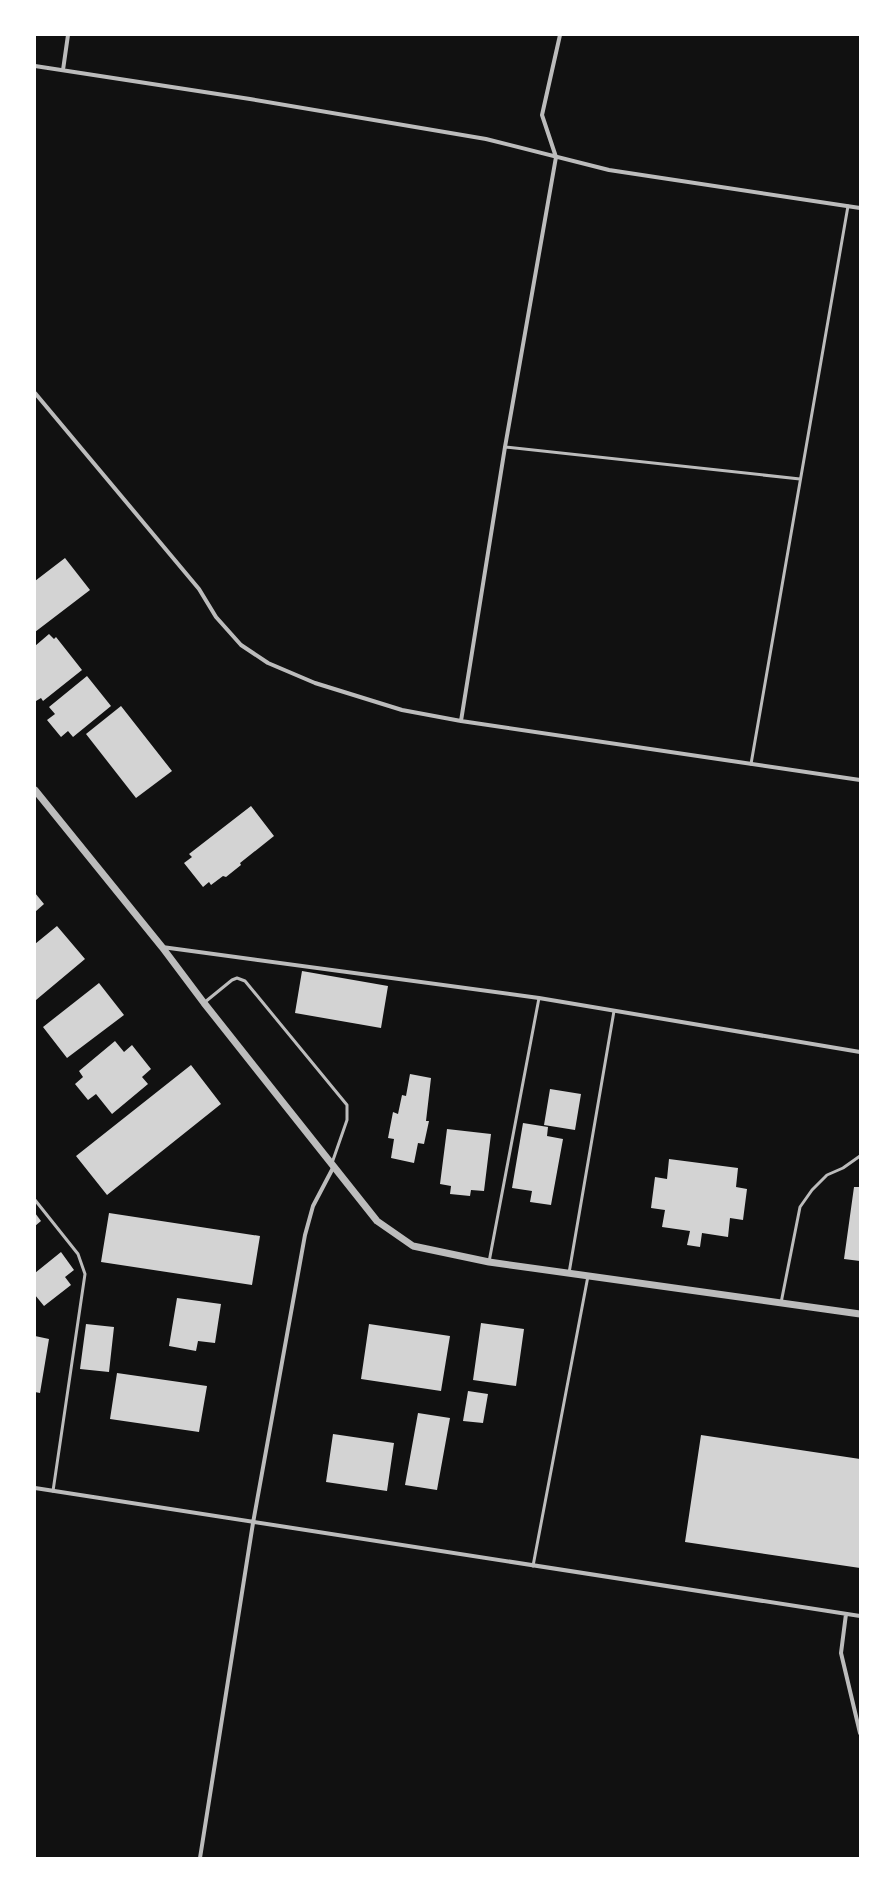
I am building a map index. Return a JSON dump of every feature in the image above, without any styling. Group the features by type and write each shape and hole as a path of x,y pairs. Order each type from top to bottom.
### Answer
{"street":[{"path":"63,70 68,35"},
{"path":"461,721 506,446 556,157 542,115 560,35"},
{"path":"35,66 250,99 478,138 609,170 860,208"},
{"path":"35,393 200,588 216,617 241,645 268,663 315,683 402,710 461,721 860,780"},
{"path":"35,790 162,947 204,1003 377,1221 413,1246 489,1262 860,1314"},
{"path":"162,947 539,998 860,1052"},
{"path":"200,1858 253,1523 305,1235 313,1206 333,1164"},
{"path":"35,1488 860,1616"},
{"path":"846,1614 841,1653 860,1733"}],"lane":[{"path":"750,764 848,206"},
{"path":"506,446 800,479"},
{"path":"204,1003 232,980 236,978 245,981 347,1105 347,1120 333,1164"},
{"path":"489,1262 539,998"},
{"path":"569,1273 614,1011"},
{"path":"781,1303 800,1207 812,1190 827,1175 843,1168 860,1156"},
{"path":"35,1200 78,1254 86,1274 53,1491"},
{"path":"533,1566 588,1276"}],"building":[{"path":"65,558 90,590 35,632 35,581"},
{"path":"49,634 54,639 56,637 82,670 43,701 41,698 36,701 35,646"},
{"path":"87,676 111,706 73,737 68,731 61,737 47,720 55,714 49,707"},
{"path":"121,706 172,771 136,798 86,734"},
{"path":"251,806 274,836 240,863 241,865 226,877 223,876 211,885 209,882 203,887 184,863 192,857 189,854"},
{"path":"35,893 44,904 35,912"},
{"path":"57,926 85,959 36,1000 35,944"},
{"path":"302,971 388,986 381,1028 295,1013"},
{"path":"99,983 124,1015 67,1058 43,1027"},
{"path":"115,1041 124,1052 132,1045 151,1069 142,1077 148,1084 112,1114 96,1094 88,1100 75,1084 83,1077 79,1071"},
{"path":"191,1065 221,1104 107,1195 76,1156"},
{"path":"410,1074 431,1078 426,1121 429,1121 424,1144 418,1143 414,1163 391,1158 394,1139 388,1138 393,1112 398,1114 402,1095 406,1096"},
{"path":"550,1089 581,1094 575,1130 544,1125"},
{"path":"523,1123 548,1127 547,1136 563,1139 551,1205 530,1202 532,1191 512,1188"},
{"path":"447,1129 491,1134 484,1191 471,1190 470,1196 450,1194 451,1186 440,1184"},
{"path":"669,1159 738,1168 736,1187 747,1189 743,1220 730,1218 728,1237 702,1233 700,1247 687,1245 690,1231 662,1227 665,1210 651,1208 655,1177 667,1179"},
{"path":"854,1187 860,1187 860,1261 844,1259"},
{"path":"35,1213 41,1221 35,1226"},
{"path":"109,1213 260,1236 252,1285 101,1262"},
{"path":"61,1252 74,1270 65,1277 71,1285 44,1306 35,1295 35,1273"},
{"path":"177,1298 221,1304 215,1343 198,1341 196,1351 169,1346"},
{"path":"481,1323 524,1329 516,1386 473,1380"},
{"path":"86,1324 114,1327 109,1372 80,1369"},
{"path":"369,1324 450,1336 441,1391 361,1379"},
{"path":"35,1336 49,1339 40,1393 35,1392"},
{"path":"117,1373 207,1386 199,1432 110,1419"},
{"path":"468,1391 488,1394 483,1423 463,1421"},
{"path":"418,1413 450,1418 437,1490 405,1485"},
{"path":"333,1434 394,1443 387,1491 326,1482"},
{"path":"701,1435 860,1459 860,1568 685,1542"}]}
